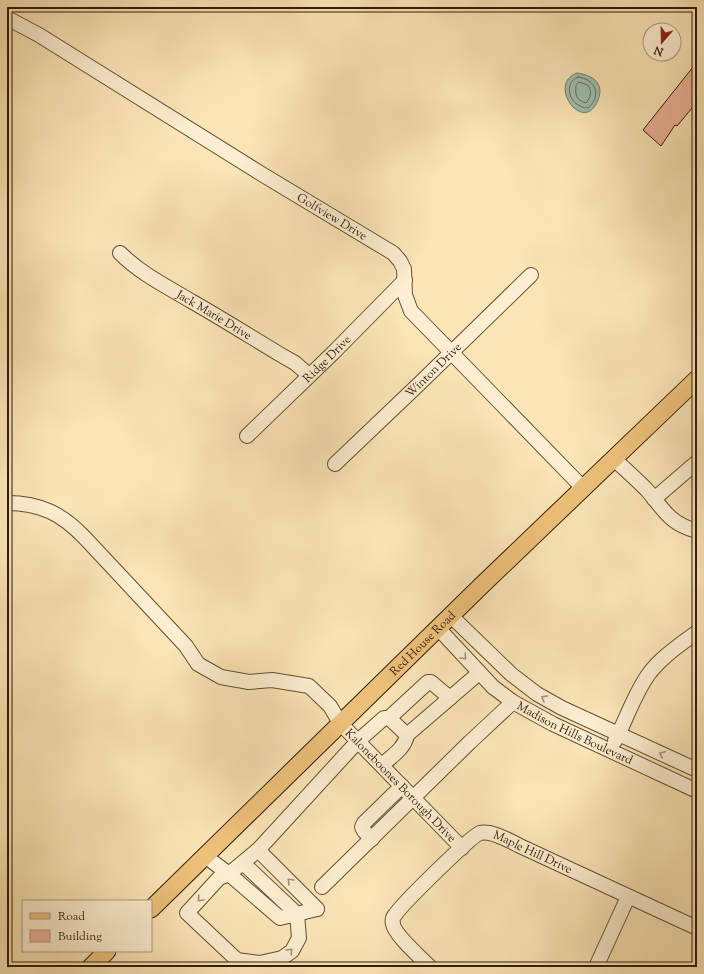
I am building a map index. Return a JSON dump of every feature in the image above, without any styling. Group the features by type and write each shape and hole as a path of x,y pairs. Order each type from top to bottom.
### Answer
{"main road":[{"name":"Red House Road","path":"152,908 450,615 584,489 697,379"},
{"path":"91,967 106,952"}],"street":[{"name":"Golfview Drive","path":"7,18 39,35 260,173 384,247 393,254 400,261 404,269 405,295 411,311 584,489"},
{"name":"Jack Marie Drive","path":"120,253 149,277 191,300 289,359 309,375"},
{"name":"Winton Drive","path":"335,464 530,275"},
{"name":"Ridge Drive","path":"247,436 405,280"},
{"path":"614,459 678,524 697,531"},
{"path":"654,499 697,462"},
{"name":"Kaloneboones Borough Drive","path":"7,503 23,503 41,508 55,513 71,524 186,646 198,664 221,677 249,682 272,680 309,686 330,706 340,724 462,848"},
{"name":"Madison Hills Boulevard","path":"450,615 510,674 528,688 562,708 615,743 697,791"},
{"path":"438,628 479,673 503,696 513,702"},
{"path":"615,743 634,700 647,676 667,655 697,632"},
{"path":"382,765 400,750 406,742 407,735 479,673"},
{"path":"243,863 297,914 299,938 292,951 282,958 260,962 237,960 187,913 219,878 229,874 258,850 358,741 384,718 389,718 428,682 431,682 450,698"},
{"name":"Madison Hills Boulevard","path":"322,887 513,702 553,724 697,770"},
{"path":"389,718 407,735"},
{"path":"372,839 362,827 402,786"},
{"name":"Maple Hill Drive","path":"430,967 395,930 393,920 394,915 462,848 475,836 481,833 488,833 520,846 697,928"},
{"path":"205,856 229,874 280,918 317,909 258,850"},
{"path":"596,967 628,897"}],"water":[{"path":"577,73 592,78 596,81 600,89 598,100 592,110 584,113 577,110 566,96 565,87 568,79"}],"building":[{"path":"697,62 697,102 677,126 675,125 661,146 643,130"}]}
